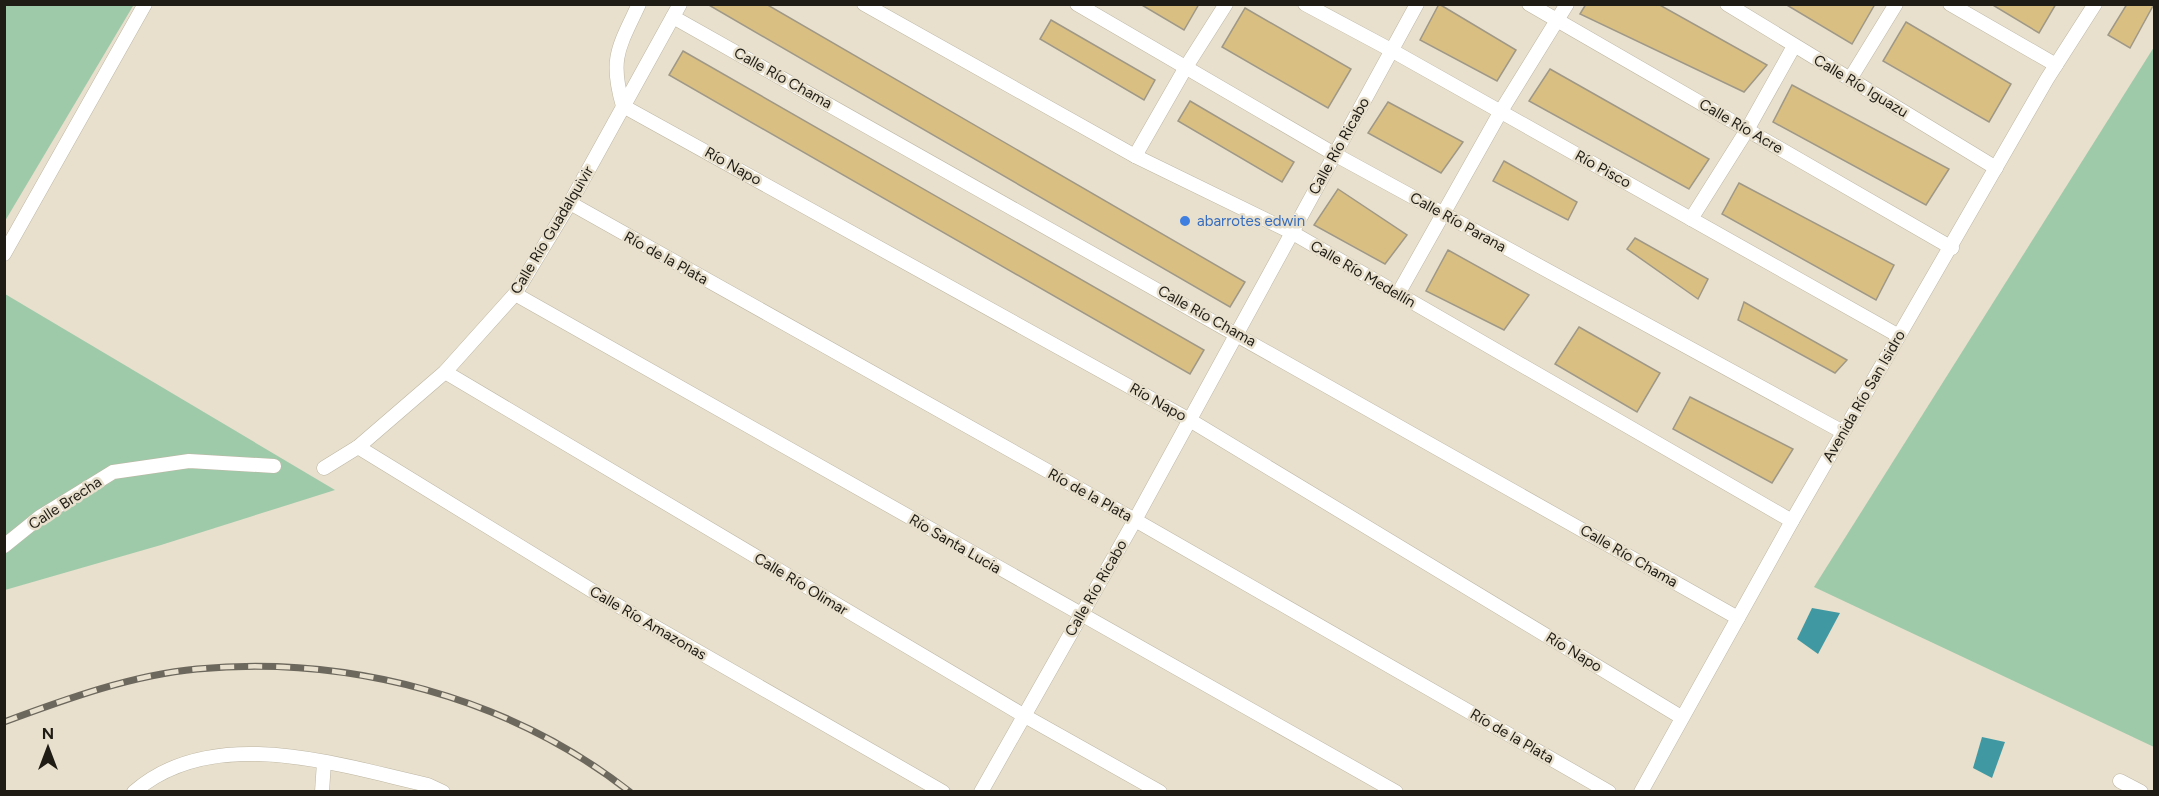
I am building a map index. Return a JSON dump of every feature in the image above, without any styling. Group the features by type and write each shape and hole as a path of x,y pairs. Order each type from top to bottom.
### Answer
{"street":[{"path":"4,254 145,4"},
{"path":"623,106 615,78 617,55 639,4"},
{"name":"Calle Río Medellín","path":"864,4 1135,156 1291,232 1792,521"},
{"name":"Calle Río Parana","path":"1077,4 1336,155 1844,432"},
{"path":"1135,156 1186,67 1226,4"},
{"name":"Río Pisco","path":"1305,4 1501,111 1899,336"},
{"name":"Calle Río Ricabo","path":"981,792 1135,520 1188,419 1336,155 1417,4"},
{"name":"Calle Río Acre","path":"1529,4 1952,248"},
{"path":"1398,294 1501,111 1567,4"},
{"name":"Calle Río Iguazu","path":"1727,4 1996,168"},
{"path":"1850,79 1896,4"},
{"path":"1950,4 2056,65"},
{"name":"Avenida Río San Isidro","path":"1641,792 1792,521 2056,65 2095,4"},
{"name":"Calle Río Guadalquivir","path":"324,468 358,447 445,372 515,294 570,203 677,11"},
{"name":"Calle Río Chama","path":"677,11 1738,618"},
{"path":"1691,219 1747,130 1794,45"},
{"name":"Río Napo","path":"623,106 1188,419 1681,717"},
{"name":"Río de la Plata","path":"570,203 1135,520 1609,792"},
{"name":"Río Santa Lucia","path":"515,294 1396,792"},
{"name":"Calle Río Olimar","path":"445,372 1023,716 1160,792"},
{"name":"Calle Río Amazonas","path":"358,447 596,593 942,792"},
{"name":"Calle Brecha","path":"4,546 40,517 112,472 189,461 273,466"},
{"path":"134,792 149,779 178,764 208,756 239,753 324,762 443,792"},
{"path":"322,792 324,762"},
{"path":"2121,782 2141,792"}],"green space":[{"path":"4,5 133,6 5,221"},
{"path":"2154,47 2154,747 1814,587"},
{"path":"5,294 335,490 161,545 5,590"}],"water":[{"path":"1812,608 1840,613 1818,654 1797,639"},
{"path":"1982,737 2005,742 1992,778 1973,768"}],"building":[{"path":"707,4 766,4 1245,282 1230,307"},
{"path":"1140,4 1199,4 1184,30"},
{"path":"1439,4 1516,50 1497,81 1420,40"},
{"path":"1586,4 1658,4 1767,65 1744,92 1580,14"},
{"path":"1785,4 1875,4 1852,44"},
{"path":"1991,4 2056,4 2039,33"},
{"path":"2127,4 2154,4 2130,48 2108,35"},
{"path":"1245,8 1351,69 1328,108 1222,47"},
{"path":"1051,20 1155,80 1144,100 1040,39"},
{"path":"1906,22 2011,84 1989,122 1883,61"},
{"path":"683,51 1204,350 1190,374 669,75"},
{"path":"1550,69 1709,159 1689,189 1529,101"},
{"path":"1792,85 1949,169 1926,205 1773,122"},
{"path":"1190,101 1294,162 1282,182 1178,121"},
{"path":"1388,102 1463,142 1441,173 1368,133"},
{"path":"1504,161 1577,202 1568,220 1493,181"},
{"path":"1739,183 1894,265 1876,300 1722,214"},
{"path":"1338,189 1407,235 1385,264 1314,225"},
{"path":"1635,238 1708,279 1698,299 1627,249"},
{"path":"1448,250 1529,295 1504,330 1426,291"},
{"path":"1744,302 1847,360 1835,373 1738,320"},
{"path":"1579,327 1660,373 1637,412 1555,364"},
{"path":"1690,397 1793,449 1772,483 1673,429"}],"railway":[{"path":"4,722 99,689 173,672 254,666 312,669 369,677 425,690 480,708 533,731 583,759 630,792"}],"place":[{"name":"abarrotes edwin","path":"1185,221"}]}
